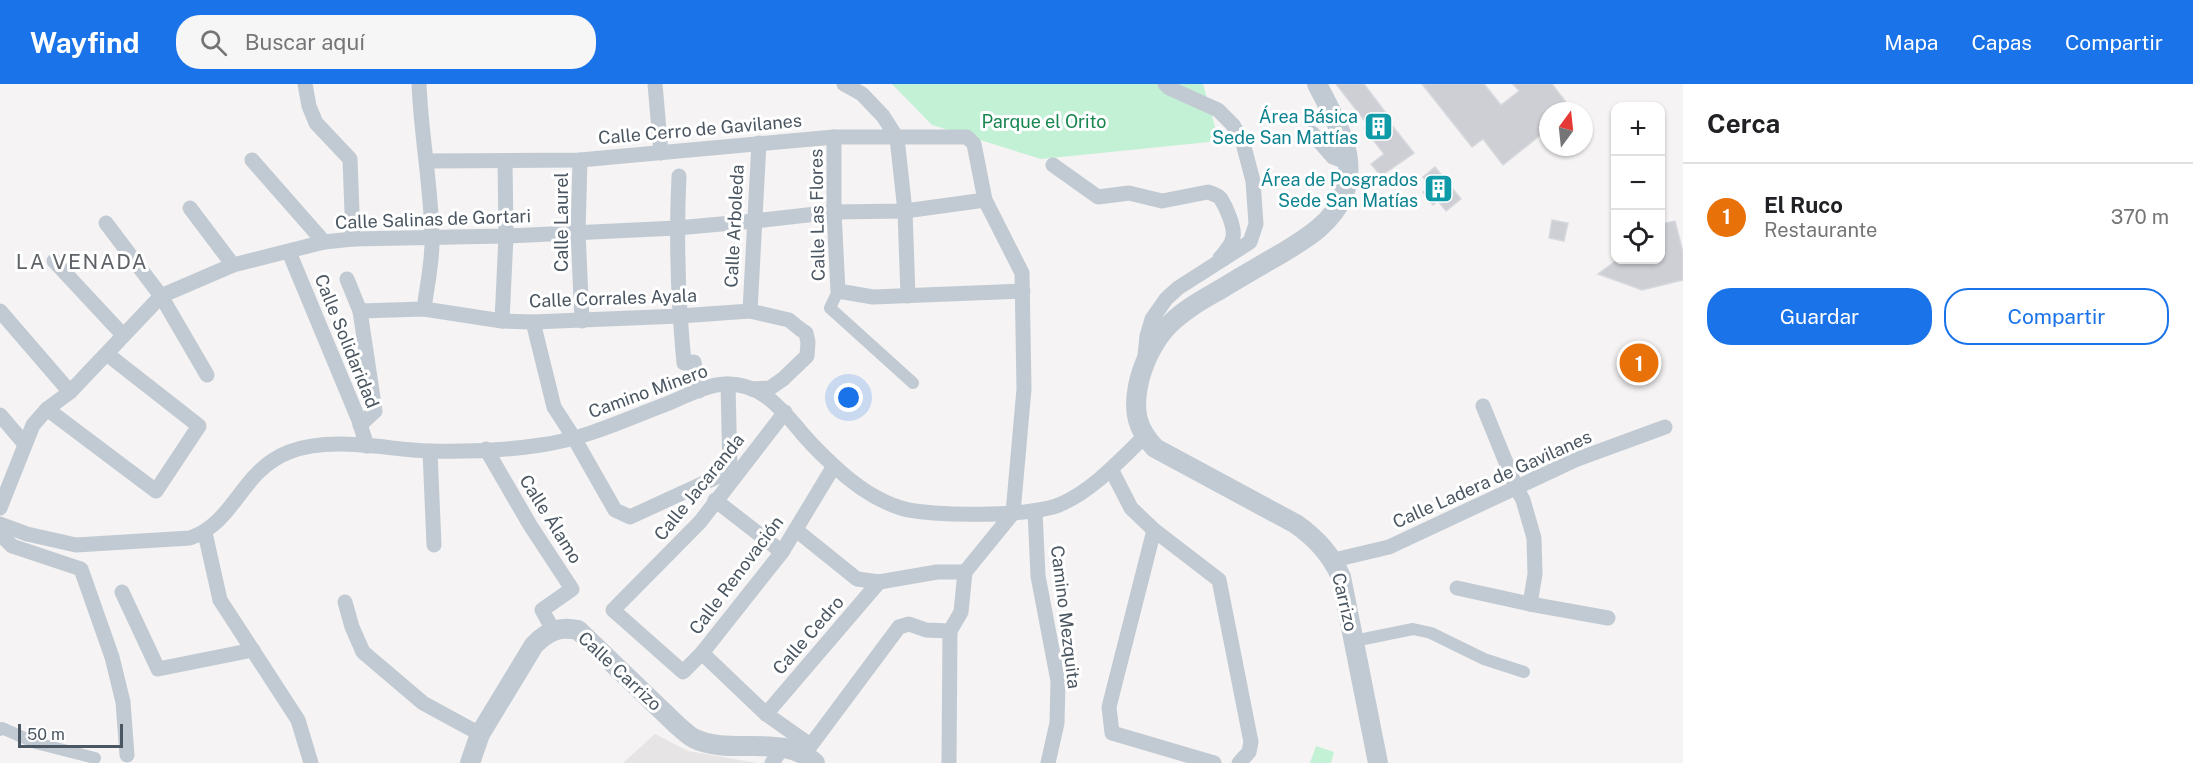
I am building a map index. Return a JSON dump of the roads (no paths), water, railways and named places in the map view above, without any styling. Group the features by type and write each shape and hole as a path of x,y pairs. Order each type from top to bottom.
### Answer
{"street":[{"path":"305,84 309,106 316,123 350,159 353,239"},
{"path":"419,84 432,238 424,309"},
{"path":"655,84 661,153"},
{"path":"844,84 862,94 883,116 897,138 905,211 908,296"},
{"path":"1144,437 1136,421 1135,402 1145,364 1147,336 1152,319 1172,294 1250,242 1256,224 1251,171 1243,143 1233,125 1218,110 1169,88 1165,84"},
{"path":"1145,364 1165,329 1178,316 1311,236 1336,209 1344,195 1349,163 1338,126 1317,84"},
{"path":"1312,133 1333,157 1349,163"},
{"name":"Calle Cerro de Gavilanes","path":"427,161 580,160 834,137 967,137 974,144 985,200"},
{"name":"Calle Las Flores","path":"834,137 834,212 838,291"},
{"name":"Calle Arboleda","path":"750,311 759,143"},
{"path":"252,160 324,242"},
{"name":"Calle Laurel","path":"580,160 578,232 582,321"},
{"path":"502,321 506,236 505,161"},
{"path":"1053,165 1098,196 1129,193 1162,201 1208,192 1215,194 1221,199 1233,230 1233,238 1215,265"},
{"path":"679,176 677,228 684,363 694,362 699,391"},
{"path":"949,763 950,631 961,612 965,572 1012,513 1024,389 1022,273 985,200"},
{"name":"Calle Salinas de Gortari","path":"0,508 24,443 33,425 47,409 70,392 161,296 233,265 324,242 353,239 506,236 677,228 834,212 905,211 985,200"},
{"path":"190,207 233,265"},
{"path":"106,223 161,296 207,375"},
{"name":"Calle Solidaridad","path":"289,252 368,446"},
{"path":"54,261 123,335"},
{"path":"347,279 360,311 375,411 360,425"},
{"path":"914,383 830,308 838,291 873,297 1023,291"},
{"name":"Calle Corrales Ayala","path":"360,311 424,309 502,321 533,322 750,311 789,320 806,333 807,356 770,388 752,389"},
{"path":"0,311 70,392"},
{"path":"533,322 554,407 574,438"},
{"path":"47,409 156,491 199,426 107,354"},
{"name":"Camino Minero","path":"205,533 217,523 261,468 276,457 312,445 368,446 430,451 541,445 606,428 699,391 728,384 752,389 768,397 785,412 795,426 834,466 878,499 916,513 1012,513 1057,506 1072,499 1111,469 1144,437"},
{"name":"Calle Jacaranda","path":"574,438 615,510 630,517 730,471 728,384"},
{"path":"1483,406 1523,500 1534,538 1535,574 1530,604"},
{"name":"Calle Jacaranda","path":"683,672 613,610 700,522 785,412"},
{"path":"0,415 24,443"},
{"name":"Calle Ladera de Gavilanes","path":"1334,560 1389,547 1575,460 1665,427"},
{"name":"Carrizo","path":"1144,437 1155,448 1170,457 1296,524 1311,535 1334,560 1341,577 1378,763"},
{"name":"Calle Álamo","path":"486,449 530,525 572,589 542,610 553,630"},
{"path":"430,451 434,545"},
{"name":"Calle Renovación","path":"683,672 702,653 782,552 834,466"},
{"path":"1111,469 1131,508 1154,530 1219,580 1251,742 1249,752 1239,763"},
{"path":"715,501 782,552"},
{"name":"Camino Mezquita","path":"1035,511 1038,576 1058,681 1057,723 1048,763"},
{"path":"0,524 27,534 76,546 180,539 205,533 220,600 298,720 311,763"},
{"path":"796,530 857,579 879,582 937,572 965,572"},
{"path":"1154,530 1109,707 1112,733 1215,763"},
{"path":"0,534 12,546 81,569 112,657 123,702 128,755"},
{"name":"Calle Cedro","path":"766,714 879,582"},
{"path":"1457,588 1608,618"},
{"path":"122,592 158,669 253,650"},
{"path":"345,602 352,627 363,652 423,703 480,734"},
{"path":"702,653 810,754 899,627 909,624 926,630 950,631"},
{"name":"Calle Carrizo","path":"470,763 480,734 534,645 553,630 568,628 578,630 678,726 693,737 726,746 777,755 810,754"},
{"path":"1354,641 1413,629 1431,633 1484,659 1524,672"},
{"path":"1,729 36,743 95,758"}],"place":[{"name":"Área Básica Sede San Mattías","path":"1379,126"},
{"name":"Área de Posgrados Sede San Matías","path":"1439,189"},
{"name":"El Ruco","path":"1639,363"}],"district":[{"name":"LA VENADA","path":"82,261"}],"park label":[{"name":"Parque el Orito","path":"1044,121"}]}
